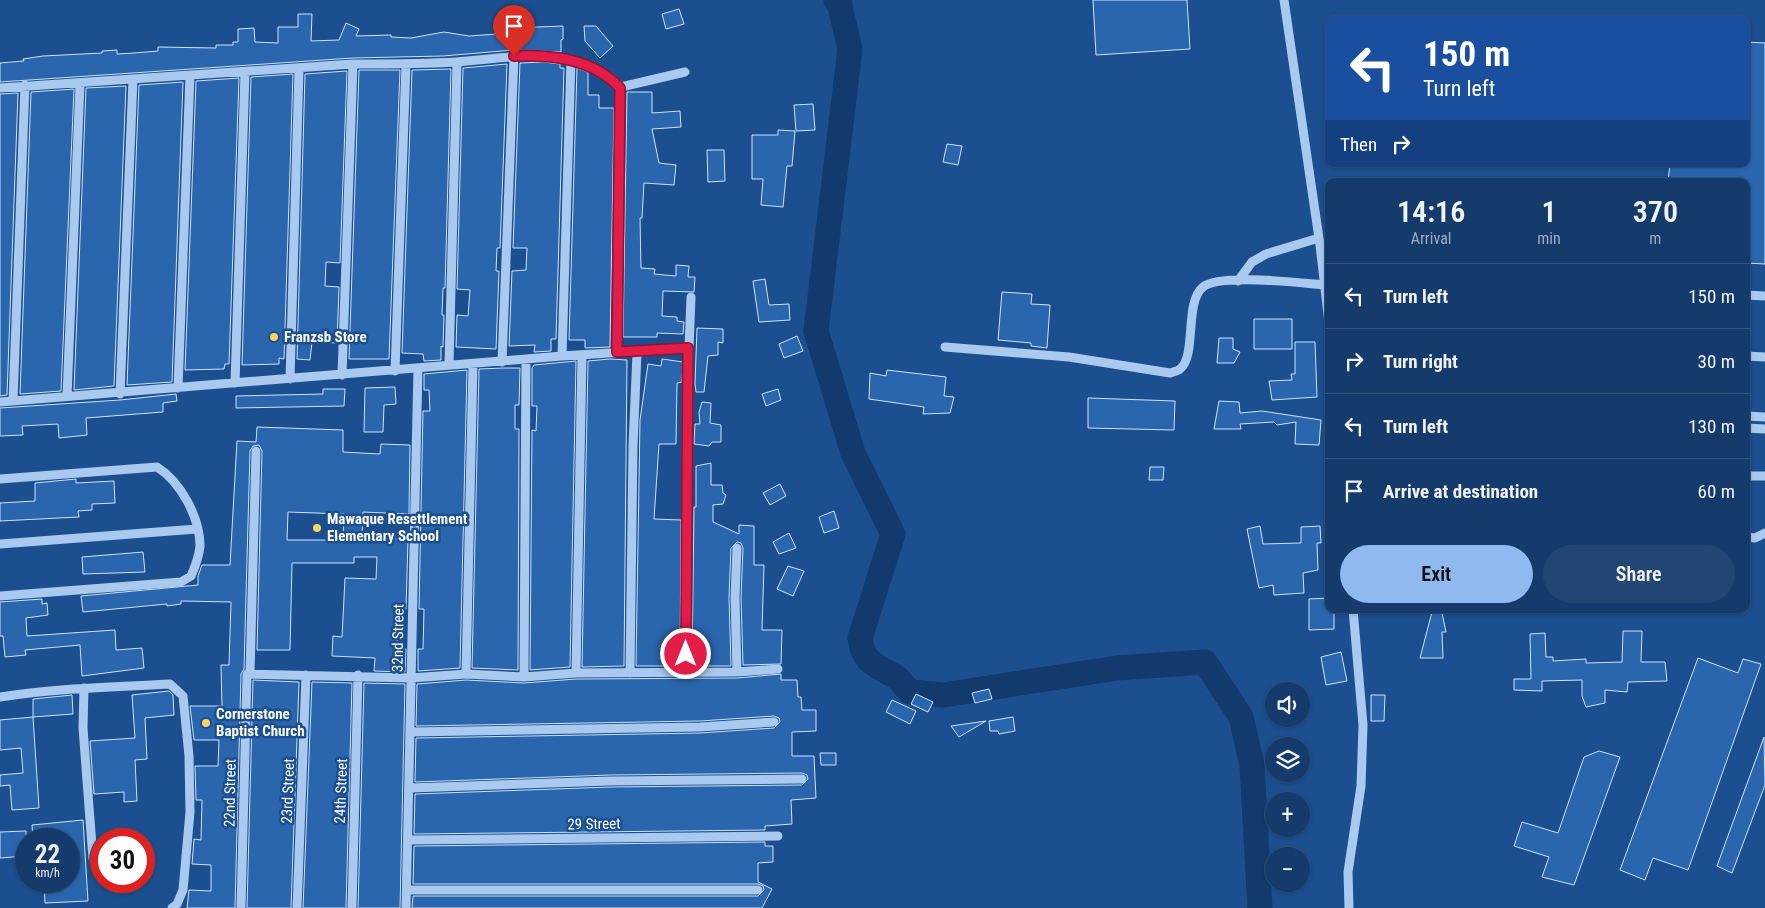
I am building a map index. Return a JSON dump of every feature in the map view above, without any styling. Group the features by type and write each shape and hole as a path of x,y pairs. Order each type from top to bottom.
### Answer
{"street":[{"path":"1284,0 1319,238 1325,293"},
{"path":"0,88 25,85 80,84 134,78 245,73 353,64 457,62 541,55 571,59 600,70 620,88 617,352"},
{"path":"502,362 514,56"},
{"path":"562,356 571,59"},
{"path":"449,365 457,62"},
{"path":"342,375 353,64"},
{"path":"396,371 406,64"},
{"path":"290,379 299,69"},
{"path":"620,88 685,72"},
{"path":"235,383 245,73"},
{"path":"178,388 190,75"},
{"path":"120,394 134,78"},
{"path":"67,396 80,84"},
{"path":"13,401 25,85"},
{"path":"1238,281 1252,262 1266,254 1319,238"},
{"path":"945,346 1069,357 1170,374 1180,369 1188,358 1196,296 1203,286 1218,281 1278,280 1324,285"},
{"path":"1750,295 1765,296"},
{"path":"686,673 688,348 691,297"},
{"path":"0,402 67,396 120,394 562,356 617,352 637,353 688,348"},
{"path":"630,673 633,446 637,353"},
{"path":"576,673 582,355"},
{"path":"1750,356 1765,357"},
{"path":"524,676 526,360"},
{"path":"466,674 473,364"},
{"name":"32nd Street","path":"406,908 418,368"},
{"path":"1750,416 1765,417"},
{"path":"1750,428 1765,429"},
{"name":"22nd Street","path":"241,908 256,451"},
{"path":"0,479 158,467 173,480 190,506 200,547 191,576 181,582 0,596"},
{"path":"1750,476 1765,476"},
{"path":"0,544 197,529"},
{"path":"1750,537 1755,538 1765,533"},
{"path":"737,548 735,596 737,672"},
{"path":"1349,908 1348,872 1361,786 1363,725 1353,613"},
{"path":"248,676 358,675 411,678 466,674 524,676 576,673 737,672 778,669"},
{"name":"23rd Street","path":"298,908 306,675"},
{"name":"24th Street","path":"352,908 358,675"},
{"path":"0,697 84,688 170,684 183,696 189,756 190,812 183,890 177,904 172,908"},
{"path":"84,688 84,728 91,828"},
{"path":"411,732 700,726 774,722"},
{"path":"410,788 610,781 802,779"},
{"name":"29 Street","path":"409,840 778,836"},
{"path":"407,890 758,890"}],"building":[{"path":"1093,0 1187,0 1190,49 1096,55"},
{"path":"679,9 684,24 666,29 662,14"},
{"path":"298,14 312,14 311,41 339,40 346,23 359,29 356,36 391,35 391,37 411,38 444,32 469,36 512,33 513,28 563,26 563,39 561,40 561,52 514,50 443,56 353,58 0,82 0,63 24,61 23,59 43,56 102,53 102,51 117,50 117,54 134,53 158,51 158,47 216,48 216,45 233,45 233,42 238,42 238,29 254,28 255,42 278,43 278,27 298,27"},
{"path":"584,26 596,26 613,46 600,58 585,41"},
{"path":"1750,42 1765,43 1765,264 1750,263 1750,178 1668,178 1670,167 1750,167"},
{"path":"543,62 560,64 560,68 564,68 556,339 551,339 551,351 534,352 535,345 509,346 512,271 526,270 527,248 513,248 520,63"},
{"path":"507,64 500,248 497,248 496,271 499,271 496,349 456,347 457,315 468,316 470,290 457,289 463,68"},
{"path":"577,68 588,72 588,95 599,95 599,108 614,108 610,347 585,348 585,340 569,340"},
{"path":"451,69 445,288 443,288 442,315 444,315 443,347 441,346 441,360 424,361 423,354 402,353 412,70"},
{"path":"359,70 400,70 389,359 349,359"},
{"path":"347,71 340,263 326,262 325,286 339,287 337,343 312,342 310,360 297,359 305,74"},
{"path":"293,74 284,359 279,358 279,364 242,365 251,77"},
{"path":"239,78 229,364 225,364 224,369 185,370 196,81"},
{"path":"183,82 172,382 127,385 139,85"},
{"path":"126,86 114,386 74,390 86,88"},
{"path":"74,89 61,391 20,394 31,92"},
{"path":"627,92 652,92 652,113 680,111 681,127 652,129 659,163 676,165 674,185 644,183 642,218 640,218 641,268 655,269 654,274 676,276 676,265 689,266 688,277 695,277 694,292 663,291 662,316 677,317 677,321 684,322 683,334 657,333 657,337 623,337"},
{"path":"18,93 7,395 0,396 0,94"},
{"path":"813,104 815,130 796,131 794,105"},
{"path":"778,130 795,131 792,166 787,166 783,207 761,205 763,179 752,179 752,135 778,135"},
{"path":"947,144 962,146 958,165 943,162"},
{"path":"707,150 724,150 725,181 708,182"},
{"path":"765,279 769,305 789,304 790,320 759,322 753,281"},
{"path":"1002,292 1032,294 1031,304 1050,305 1047,348 1031,346 1031,343 998,340"},
{"path":"1254,319 1292,319 1292,349 1254,349"},
{"path":"697,328 723,329 723,343 718,342 718,355 708,356 704,392 696,392 695,383"},
{"path":"797,336 803,351 784,358 779,344"},
{"path":"1219,338 1233,338 1233,349 1240,352 1234,363 1217,363"},
{"path":"1295,342 1315,342 1317,397 1272,400 1269,381 1292,380 1291,374 1295,374"},
{"path":"662,359 683,362 682,382 677,383 676,444 659,444 654,519 681,520 680,666 636,666 640,420 648,364 661,366"},
{"path":"627,360 624,666 582,667 588,361"},
{"path":"576,361 570,667 530,670 532,430 536,431 537,406 532,406 532,368 534,365"},
{"path":"520,368 519,405 515,405 515,429 519,429 518,670 472,668 479,369"},
{"path":"467,370 460,668 418,671 418,649 423,649 424,609 419,609 423,411 430,411 429,390 424,390 424,374"},
{"path":"887,370 946,377 944,396 954,397 950,413 923,414 924,407 869,399 870,373 886,376"},
{"path":"395,387 396,404 384,405 383,432 364,432 365,388"},
{"path":"323,389 345,389 344,406 236,408 236,396 323,394"},
{"path":"778,389 781,400 766,406 762,394"},
{"path":"176,394 177,401 163,403 163,412 86,418 87,435 59,438 58,424 22,426 23,435 0,436 0,408 120,400"},
{"path":"1088,398 1175,401 1174,430 1088,428"},
{"path":"1219,401 1239,402 1240,413 1262,411 1321,420 1319,445 1295,444 1296,422 1277,425 1274,422 1240,424 1241,429 1214,429"},
{"path":"702,402 711,403 710,423 721,425 721,442 712,442 709,446 694,444 695,424 700,424 699,412"},
{"path":"257,427 343,430 343,452 380,454 381,444 410,445 409,514 363,512 362,536 369,536 369,538 408,539 406,609 398,608 397,649 406,649 405,672 374,671 375,658 332,656 333,636 342,637 345,578 376,579 377,557 354,557 354,563 292,563 290,650 257,650 262,451 259,445 253,446 250,451 244,669 241,674 235,908 187,908 189,890 211,891 211,865 192,864 194,839 201,840 202,800 196,800 195,766 218,766 219,740 194,740 190,706 222,706 221,665 229,665 231,602 181,601 181,604 167,606 167,604 83,612 81,596 198,585 198,576 202,565 230,565 237,441 256,442","holes":["288,512 344,514 343,540 287,540"]},
{"path":"711,463 711,485 722,485 723,493 726,495 723,504 713,505 713,522 739,534 739,525 754,526 754,565 764,565 762,630 782,630 781,664 743,665 741,597 743,548 741,543 737,542 731,548 729,597 731,666 692,666 696,466"},
{"path":"1150,467 1164,467 1163,480 1149,480"},
{"path":"76,479 76,483 114,481 115,503 92,504 92,510 78,511 79,517 0,521 0,503 35,501 35,483"},
{"path":"780,484 786,496 770,505 763,493"},
{"path":"834,511 839,528 824,533 819,517"},
{"path":"1260,526 1263,544 1301,543 1301,527 1320,526 1321,543 1317,543 1318,570 1303,573 1304,593 1274,595 1273,585 1259,588 1247,529"},
{"path":"789,533 796,548 779,554 773,542"},
{"path":"143,552 145,572 83,574 82,557"},
{"path":"788,566 804,571 793,596 777,589"},
{"path":"1325,598 1325,613 1334,613 1334,629 1309,630 1309,599"},
{"path":"42,599 42,604 47,603 48,615 26,618 27,636 115,630 116,650 142,648 144,668 82,676 80,645 25,650 26,655 5,657 3,636 0,636 0,602"},
{"path":"1432,613 1442,613 1446,632 1442,632 1443,658 1420,658"},
{"path":"1623,631 1642,631 1641,662 1665,662 1667,681 1628,682 1627,692 1605,690 1605,703 1586,707 1582,696 1582,680 1542,681 1542,691 1514,690 1514,679 1531,679 1530,634 1545,633 1546,657 1553,657 1553,661 1586,659 1586,663 1622,662"},
{"path":"1341,652 1347,681 1326,685 1321,657"},
{"path":"1698,658 1738,673 1743,659 1761,664 1688,870 1653,858 1645,880 1620,870"},
{"path":"781,674 781,680 797,680 798,697 801,697 802,710 816,710 816,731 792,732 792,756 814,756 816,798 791,800 792,824 765,826 765,830 414,834 415,794 610,787 802,785 808,779 807,775 802,773 610,775 415,782 416,738 700,733 774,728 780,722 779,718 774,716 700,721 416,726 417,684 466,680 524,683 576,679 737,678"},
{"path":"253,680 299,682 291,908 247,908"},
{"path":"312,682 352,683 346,908 303,908"},
{"path":"364,683 405,684 400,908 358,908"},
{"path":"989,689 992,699 975,703 972,693"},
{"path":"169,691 173,695 174,715 145,718 147,759 135,760 137,801 124,802 124,792 94,794 90,741 135,738 132,695"},
{"path":"916,694 933,702 928,712 911,704"},
{"path":"72,695 73,714 33,717 33,699"},
{"path":"1371,695 1385,695 1384,721 1371,721"},
{"path":"892,700 916,711 910,724 886,712"},
{"path":"33,717 39,808 12,810 10,785 0,786 0,775 23,773 21,748 0,750 0,720"},
{"path":"1013,717 1015,731 999,734 998,731 990,731 989,721"},
{"path":"986,721 959,737 951,726"},
{"path":"1764,737 1765,785 1732,873 1717,866"},
{"path":"1599,751 1620,757 1574,885 1542,877 1549,857 1514,846 1522,822 1558,833 1584,757"},
{"path":"820,753 836,753 836,765 821,765"},
{"path":"83,820 88,901 45,903 45,893 80,893 80,828 32,828 32,825"},
{"path":"15,831 15,857 0,858 0,832"},
{"path":"765,842 765,846 773,846 773,862 758,863 758,882 772,889 762,908 412,908 413,896 758,896 764,890 763,886 758,884 413,884 414,846"}],"waterway":[{"path":"836,0 840,6 850,49 816,331 853,453 893,534 860,638 864,653 877,666 896,677 910,692 943,695 1117,668 1205,662 1241,717 1252,765 1260,908"}],"place":[{"name":"Franzsb Store","path":"274,337"},
{"name":"Mawaque Resettlement Elementary School","path":"317,528"},
{"name":"Cornerstone Baptist Church","path":"206,723"}],"route":[{"path":"514,56 541,55 571,59 600,70 614,80 620,88 617,352 637,353 688,348 686,654"}]}
